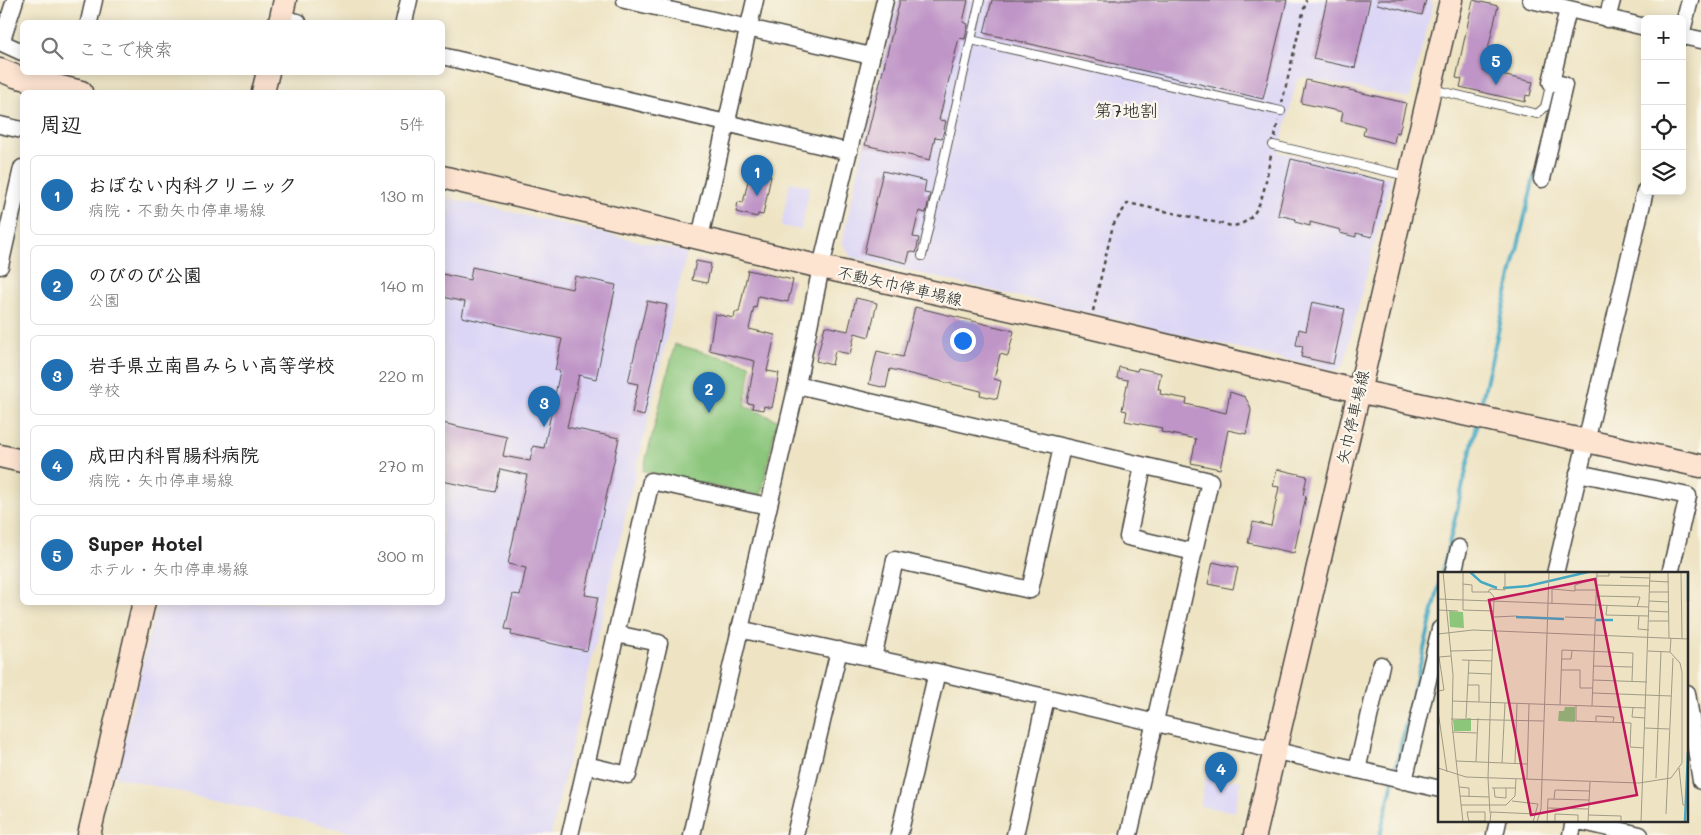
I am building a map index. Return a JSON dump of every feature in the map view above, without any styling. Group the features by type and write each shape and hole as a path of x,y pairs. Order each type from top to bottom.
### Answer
{"main road":[{"name":"矢巾停車場線","path":"1255,835 1451,0"},
{"path":"0,70 24,79 72,90"},
{"path":"264,90 267,75"},
{"name":"不動矢巾停車場線","path":"445,178 1358,391 1701,466"},
{"path":"0,456 20,461"},
{"path":"89,835 143,605"}],"street":[{"path":"15,0 0,42 20,51"},
{"path":"89,20 94,0"},
{"path":"404,20 409,0"},
{"path":"625,0 871,56"},
{"path":"700,237 756,0"},
{"path":"692,835 885,0"},
{"path":"1531,0 1641,27"},
{"path":"1607,19 1612,0"},
{"path":"1686,16 1690,0"},
{"path":"1542,180 1564,85 1555,83 1568,9"},
{"path":"1686,37 1701,40"},
{"path":"445,57 849,152"},
{"path":"0,125 20,130"},
{"path":"0,266 20,177"},
{"path":"1555,572 1644,195"},
{"path":"796,385 1210,481 1129,835"},
{"path":"873,658 895,560 1030,590 1062,447"},
{"path":"1143,466 1128,537 1194,552"},
{"path":"1578,473 1688,496 1670,572"},
{"path":"570,835 651,481 768,506"},
{"path":"1452,572 1458,548"},
{"path":"739,629 937,672 1438,789"},
{"path":"586,765 628,775 659,643 616,634"},
{"path":"1397,779 1438,636"},
{"path":"795,835 839,650"},
{"path":"1357,770 1381,666"},
{"path":"899,835 937,672"},
{"path":"1015,835 1046,698"},
{"path":"1688,699 1701,780"},
{"path":"1495,835 1498,822"},
{"path":"1571,835 1574,822"},
{"path":"1588,822 1617,825 1640,835"}],"lane":[{"path":"922,256 980,0"},
{"path":"971,40 1281,111"},
{"path":"1430,88 1537,114 1545,107 1555,83"},
{"path":"1273,145 1409,177"}],"path":[{"path":"1089,327 1112,225 1128,203 1232,226 1242,225 1254,214 1260,205 1306,0"}],"shaded area":[{"path":"897,0 1430,0 1433,5 1409,98 1303,77 1297,80 1279,152 1391,178 1344,364 1335,371 851,257 842,242"},
{"path":"790,182 810,186 801,230 781,226"},
{"path":"445,197 687,252 551,835 364,835 116,777 157,605 445,605"},
{"path":"1206,775 1241,781 1235,812 1200,806"}],"green space":[{"path":"675,344 751,365 745,406 777,420 761,496 643,471"}],"building":[{"path":"900,0 968,0 963,22 968,24 965,39 959,38 939,120 946,121 942,138 935,137 930,160 865,145"},
{"path":"992,0 1287,0 1263,99 984,33"},
{"path":"1327,0 1370,0 1355,68 1313,59"},
{"path":"1378,0 1426,0 1422,15 1377,4"},
{"path":"1473,0 1498,6 1483,71 1533,82 1530,96 1526,95 1525,102 1460,87 1462,79 1456,78"},
{"path":"1306,80 1406,103 1399,133 1396,132 1394,143 1363,135 1365,127 1341,121 1343,112 1301,103"},
{"path":"1291,159 1385,181 1372,237 1356,233 1356,237 1340,233 1341,230 1310,222 1310,226 1295,222 1296,219 1278,215"},
{"path":"883,171 926,181 924,193 930,194 926,213 919,211 913,237 919,238 916,253 910,251 907,263 864,253"},
{"path":"750,172 771,176 763,215 758,214 757,217 736,212 738,202 743,203"},
{"path":"696,261 711,264 707,283 692,280"},
{"path":"472,267 572,289 575,276 616,285 596,379 579,375 567,427 619,438 585,595 598,597 587,651 511,635 512,630 505,629 513,594 520,595 526,568 508,564 527,475 500,469 495,492 445,482 445,424 507,437 503,456 530,461 533,446 544,448 560,371 555,370 562,339 462,317 465,302 445,298 445,275 470,280"},
{"path":"748,270 793,280 788,302 758,296 756,308 754,307 749,329 775,335 767,371 779,373 772,408 764,406 763,410 752,408 753,404 747,403 755,361 709,350 715,314 734,318 735,312 739,312"},
{"path":"856,298 877,303 869,337 855,333 850,354 835,351 832,365 816,361 825,326 848,331"},
{"path":"647,301 667,305 644,416 632,413 638,384 628,382"},
{"path":"1312,302 1345,309 1333,364 1301,357 1303,346 1296,345 1299,329 1306,331"},
{"path":"915,307 1014,331 1008,356 1000,354 994,379 1001,381 997,399 980,395 981,391 890,369 886,388 869,384 877,351 903,357"},
{"path":"1119,367 1137,371 1138,368 1161,373 1158,389 1161,389 1160,394 1187,399 1186,404 1226,413 1230,392 1245,397 1251,411 1246,434 1228,430 1220,469 1191,463 1196,439 1161,432 1162,428 1125,421 1127,411 1122,410 1128,380 1117,378"},
{"path":"1277,469 1307,476 1303,495 1306,496 1294,553 1248,543 1253,522 1271,526 1279,487 1273,486"},
{"path":"1213,562 1238,568 1233,589 1208,584"}],"waterway":[{"path":"1548,120 1555,88"},
{"path":"1480,409 1535,173"},
{"path":"1442,572 1477,424"},
{"path":"1394,774 1438,590"},
{"path":"1380,835 1393,781"}],"place":[{"name":"Super Hotel","path":"1496,85"},
{"name":"おぼない内科クリニック","path":"757,196"},
{"name":"のびのび公園","path":"709,413"},
{"name":"岩手県立南昌みらい高等学校","path":"544,427"},
{"name":"成田内科胃腸科病院","path":"1221,793"}],"district":[{"name":"第7地割","path":"1126,110"}]}
